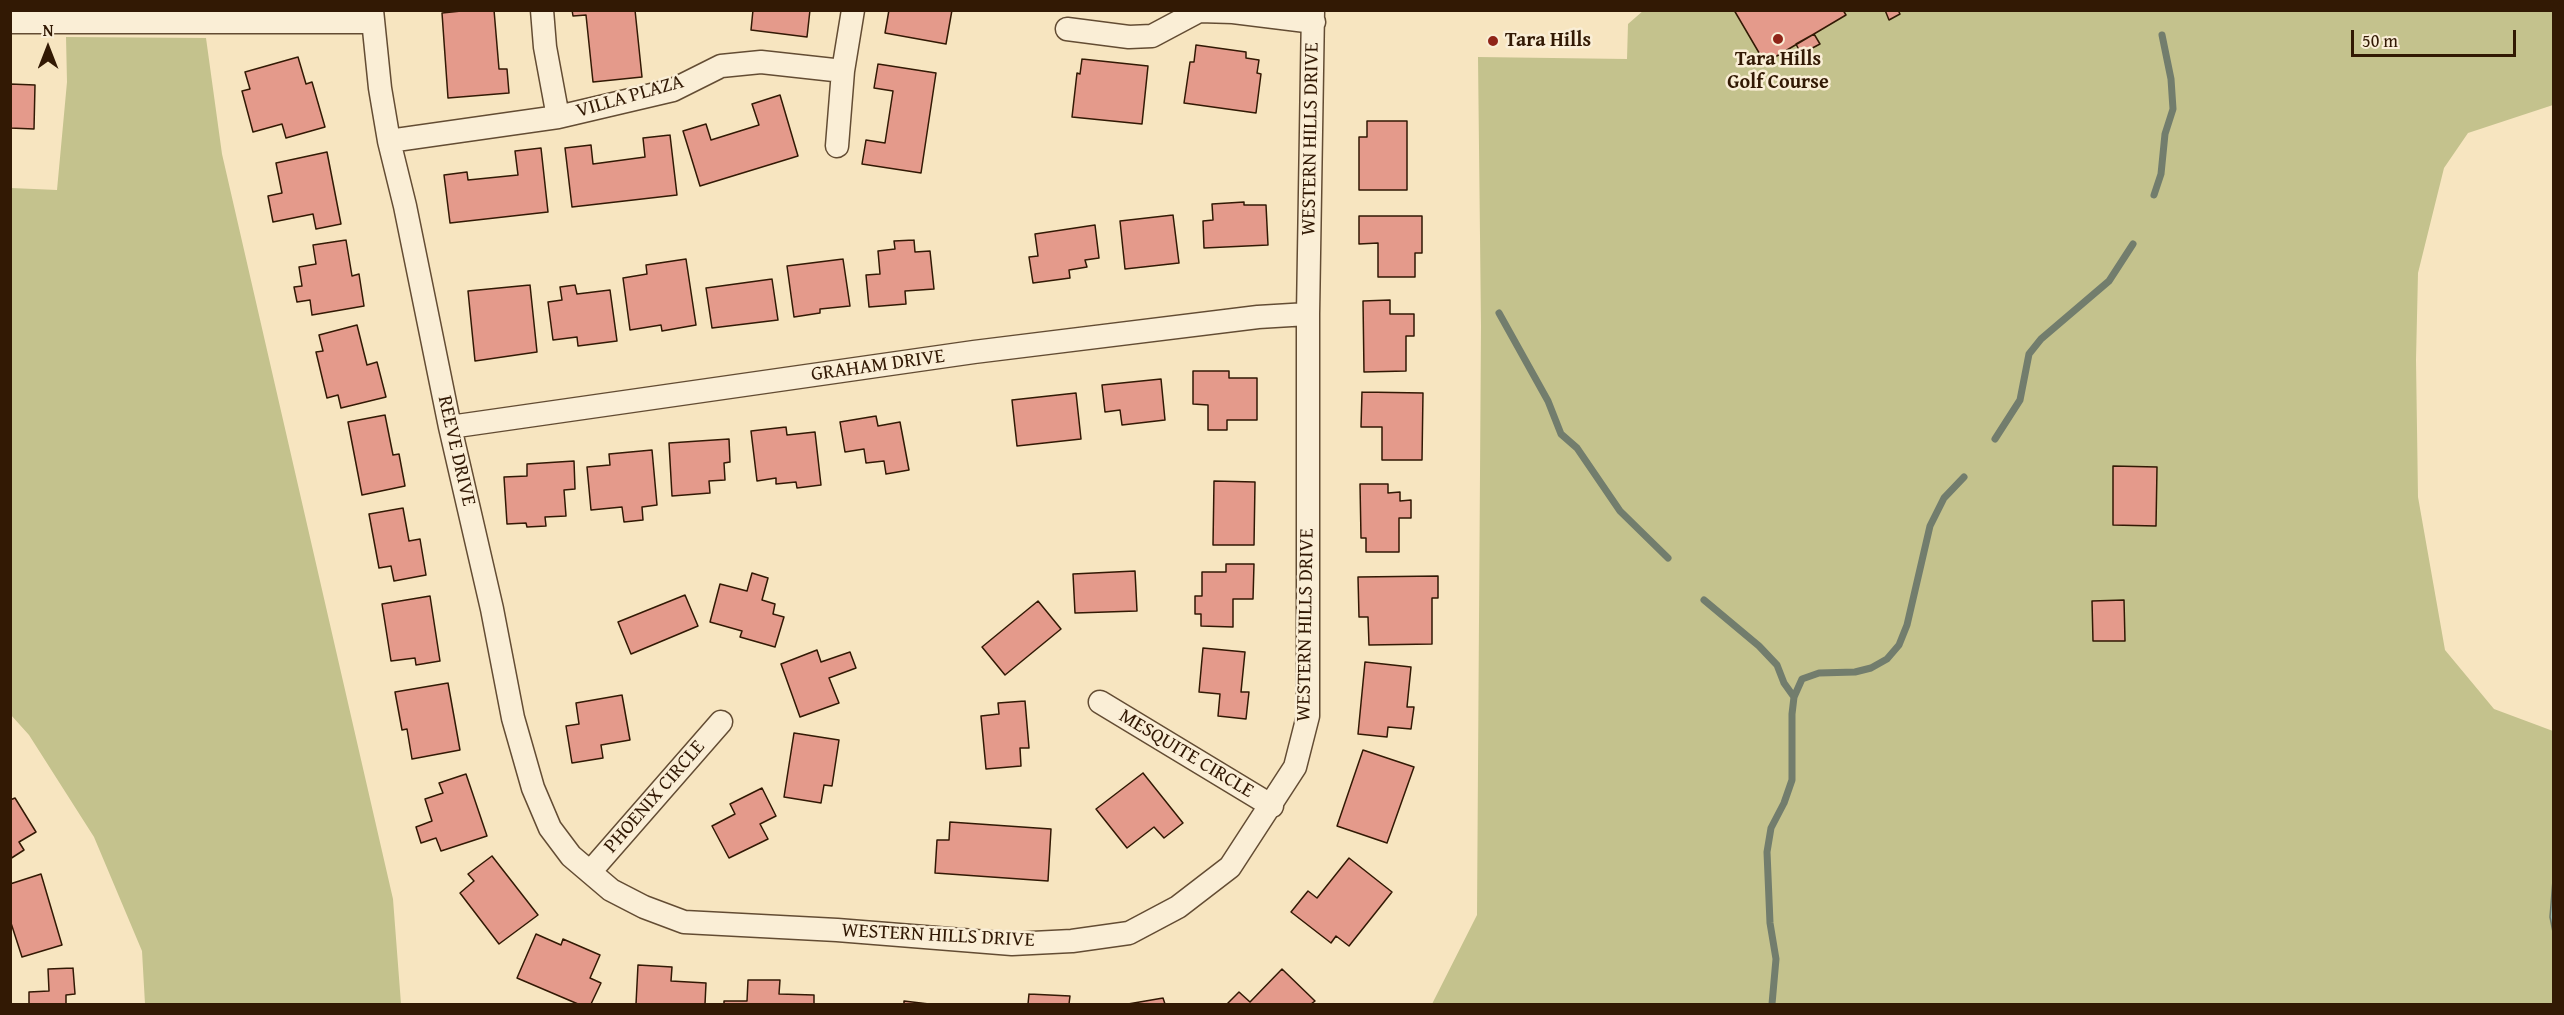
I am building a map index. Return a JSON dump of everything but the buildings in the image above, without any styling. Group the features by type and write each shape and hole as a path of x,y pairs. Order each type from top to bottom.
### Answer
{"street":[{"name":"VILLA PLAZA","path":"542,10 545,47 558,117"},
{"path":"837,146 843,71 853,10"},
{"path":"1067,29 1129,37 1152,36 1199,11 1313,16"},
{"path":"10,22 372,16"},
{"name":"REEVE DRIVE","path":"372,16 389,141 405,206 450,427 492,609 513,718 533,788 550,828 571,856 590,872"},
{"name":"WESTERN HILLS DRIVE","path":"590,872 610,890 644,907 684,921 1012,944 1072,941 1129,933 1178,907 1230,867 1272,806 1295,767 1308,716 1308,314 1313,16"},
{"name":"VILLA PLAZA","path":"389,141 558,117 673,90 721,66 761,62 843,71"},
{"name":"GRAHAM DRIVE","path":"450,427 974,352 1258,317 1308,314"},
{"name":"MESQUITE CIRCLE","path":"1100,702 1272,806"},
{"name":"PHOENIX CIRCLE","path":"590,872 721,722"}],"shaded area":[{"name":"Tara Hills Golf Course","path":"1644,10 2553,11 2553,105 2468,133 2444,168 2418,273 2416,360 2418,497 2445,650 2494,709 2553,731 2553,1004 1432,1004 1477,915 1481,326 1478,57 1627,59 1628,24"},
{"path":"66,37 206,38 222,154 393,899 401,1004 145,1004 142,951 94,837 29,735 11,715 11,188 57,190 67,82"}],"water":[{"path":"2553,880 2553,932 2550,917"}],"waterway":[{"path":"2154,195 2161,174 2165,134 2173,109 2171,79 2162,35"},
{"path":"1995,439 2020,400 2029,354 2041,339 2109,281 2133,244"},
{"path":"1499,313 1548,401 1561,434 1577,448 1620,511 1668,558"},
{"path":"1772,1004 1776,959 1770,923 1767,852 1771,828 1784,803 1792,780 1794,697 1802,679 1819,673 1855,672 1871,668 1887,659 1899,645 1907,625 1930,526 1944,498 1964,477"},
{"path":"1704,600 1759,646 1777,665 1784,683 1794,697"}],"place":[{"name":"Tara Hills Golf Course","path":"1778,39"},
{"name":"Tara Hills","path":"1493,41"}]}
